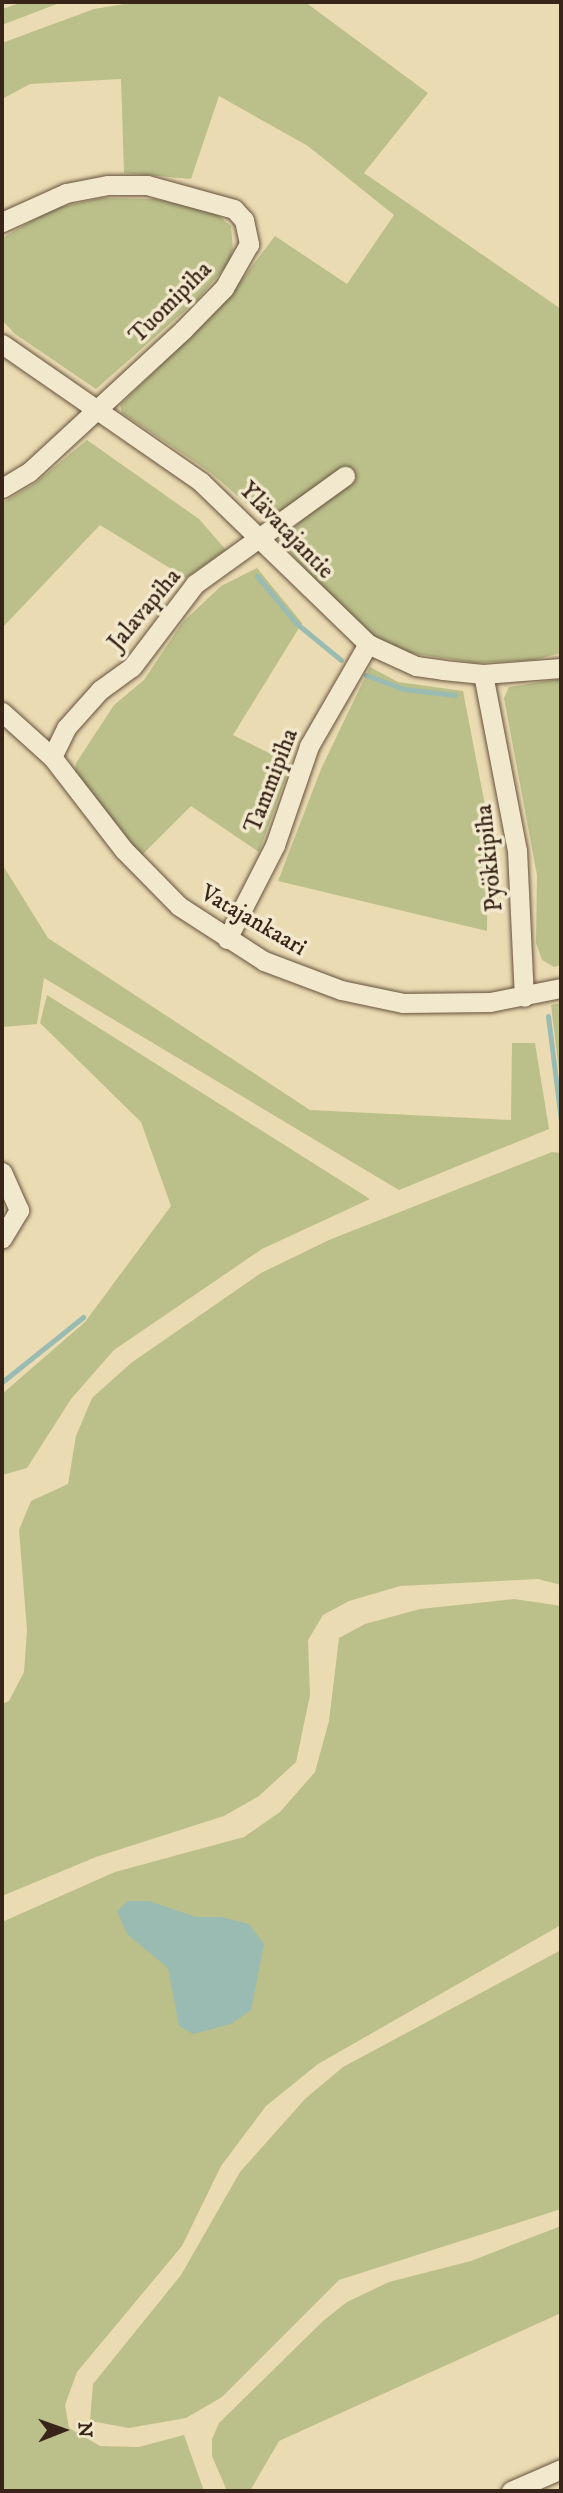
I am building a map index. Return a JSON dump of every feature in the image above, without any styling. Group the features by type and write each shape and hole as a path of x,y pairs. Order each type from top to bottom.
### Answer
{"street":[{"name":"Tuomipiha","path":"2,222 66,193 125,185 186,192 234,209 244,220 249,244 245,257 224,288 29,472 2,488"},
{"name":"Ylävatajantie","path":"2,344 201,482 262,540 344,626 368,644 416,666 483,674 561,668"},
{"name":"Jalavapiha","path":"52,757 66,728 100,690 132,667 195,584 262,540 345,476"},
{"name":"Tammipiha","path":"227,939 275,845 309,746 368,644"},
{"name":"Pyökkipiha","path":"483,674 517,850 524,997"},
{"name":"Vatajankaari","path":"2,712 52,757 149,878 179,906 227,939 301,977 382,999 459,1005 524,997 561,988"},
{"path":"2,1172 10,1183 19,1210 15,1223 2,1238"},
{"path":"511,2491 561,2469"}],"green space":[{"path":"23,2 62,2 2,25 2,9"},
{"path":"138,2 305,2 428,93 364,173 561,309 561,653 534,660 476,663 403,652 376,638 337,606 282,543 284,535 347,484 273,519 257,513 210,472 122,413 120,405 221,307 275,236 347,284 394,215 308,146 219,96 191,179 124,173 121,79 30,84 2,99 2,43 94,9"},
{"path":"102,198 155,199 215,213 231,226 233,250 228,264 197,300 96,389 15,334 2,320 2,238 55,208"},
{"path":"87,440 199,519 226,550 186,578 100,525 2,628 2,503 34,484"},
{"path":"257,568 302,623 233,735 291,764 259,852 191,806 141,856 75,771 76,763 114,705 144,680 182,623 221,586"},
{"path":"370,667 398,682 463,691 488,821 487,931 278,881 321,769"},
{"path":"561,679 561,965 554,967 542,960 536,943 537,875 504,698 509,687"},
{"path":"2,864 48,938 310,1110 511,1120 512,1043 535,1043 549,1129 399,1190 44,978 37,1024 2,1027"},
{"path":"47,995 370,1199 262,1249 114,1350 71,1399 27,1468 2,1475 2,1394 85,1322 171,1206 141,1122 40,1023"},
{"path":"561,1003 561,1087 551,1005"},
{"path":"552,1152 561,1153 561,1585 538,1579 400,1586 349,1601 323,1615 308,1640 310,1695 296,1762 259,1796 224,1816 96,1857 2,1896 2,1704 9,1701 24,1672 27,1630 19,1530 31,1501 68,1484 76,1436 92,1398 131,1363 261,1273 329,1240"},
{"path":"514,1599 561,1606 561,1925 318,2064 266,2106 221,2166 182,2246 77,2372 65,2405 69,2428 100,2446 139,2447 184,2435 204,2491 2,2491 2,1922 115,1872 244,1837 280,1812 315,1772 329,1721 339,1638 365,1624 420,1609"},
{"path":"561,1950 561,2209 339,2280 222,2397 186,2418 129,2428 90,2421 93,2384 181,2275 240,2172 305,2099 343,2067"},
{"path":"561,2226 561,2313 279,2441 250,2491 227,2491 212,2456 212,2439 219,2423 323,2321 347,2302 389,2282 471,2261"}],"water":[{"path":"128,1901 149,1901 196,1917 221,1917 249,1924 264,1944 251,2010 231,2024 193,2034 179,2026 168,1968 127,1934 117,1911"}],"waterway":[{"path":"257,576 296,623 341,660"},
{"path":"366,675 404,689 455,695"},
{"path":"548,1016 561,1120"},
{"path":"2,1382 83,1317"}]}
